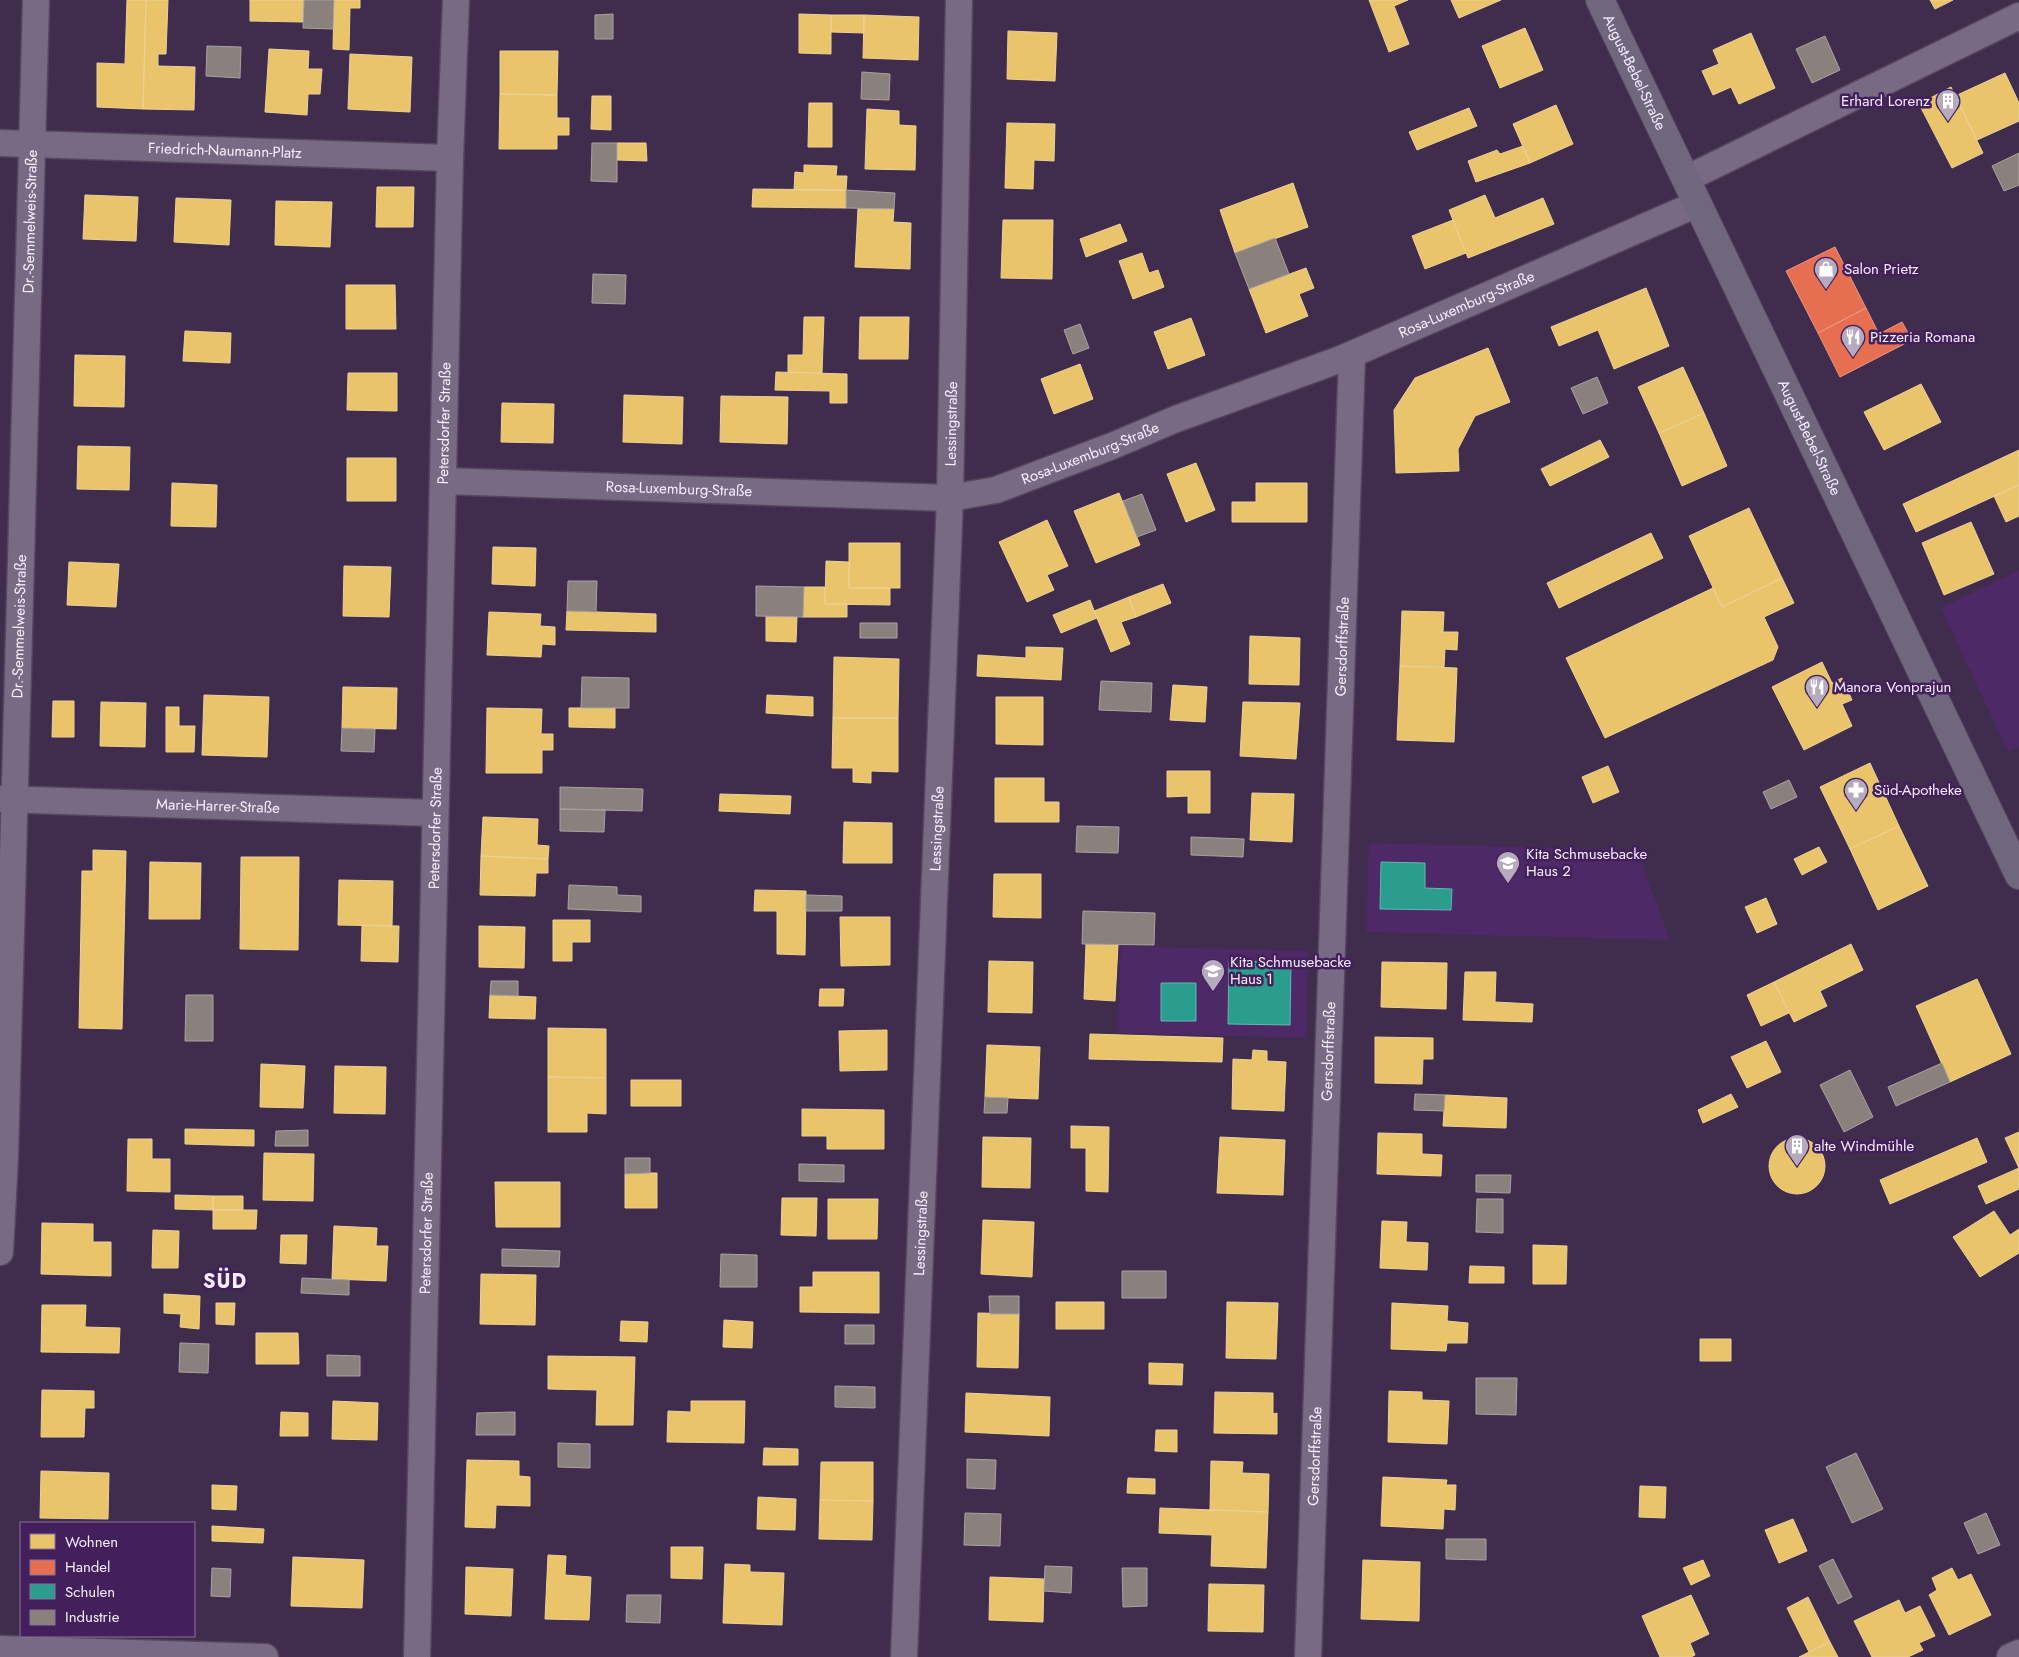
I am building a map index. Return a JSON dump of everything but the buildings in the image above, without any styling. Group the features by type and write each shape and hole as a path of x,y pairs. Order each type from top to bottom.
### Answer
{"main road":[{"name":"August-Bebel-Straße","path":"1600,0 2019,875"}],"street":[{"name":"Dr.-Semmelweis-Straße","path":"0,1252 5,1156 7,800 36,0"},
{"name":"Petersdorfer Straße","path":"416,1657 450,158 456,0"},
{"name":"Lessingstraße","path":"904,1657 950,498 959,0"},
{"path":"1686,179 2019,16"},
{"name":"Friedrich-Naumann-Platz","path":"0,143 450,158"},
{"name":"Rosa-Luxemburg-Straße","path":"443,480 950,498 996,490 1112,446 1176,419 1352,355 1697,204"},
{"name":"Gersdorffstraße","path":"1308,1657 1352,355"},
{"name":"Marie-Harrer-Straße","path":"7,800 435,813"},
{"path":"0,1649 265,1657"},
{"path":"2010,1657 2019,1653"}],"shaded area":[{"path":"2019,570 2019,747 2008,752 1941,608"},
{"name":"Kita Schmusebacke Haus 2","path":"1369,843 1637,850 1670,940 1366,932"},
{"name":"Kita Schmusebacke Haus 1","path":"1121,946 1308,951 1306,1038 1118,1033"}],"place":[{"name":"Erhard Lorenz","path":"1948,122"},
{"name":"Salon Prietz","path":"1826,290"},
{"name":"Pizzeria Romana","path":"1853,358"},
{"name":"Manora Vonprajun","path":"1817,708"},
{"name":"Süd-Apotheke","path":"1856,811"},
{"name":"Kita Schmusebacke Haus 2","path":"1508,884"},
{"name":"Kita Schmusebacke Haus 1","path":"1213,992"},
{"name":"alte Windmühle","path":"1797,1167"}],"district":[{"name":"SÜD","path":"225,1281"}]}
